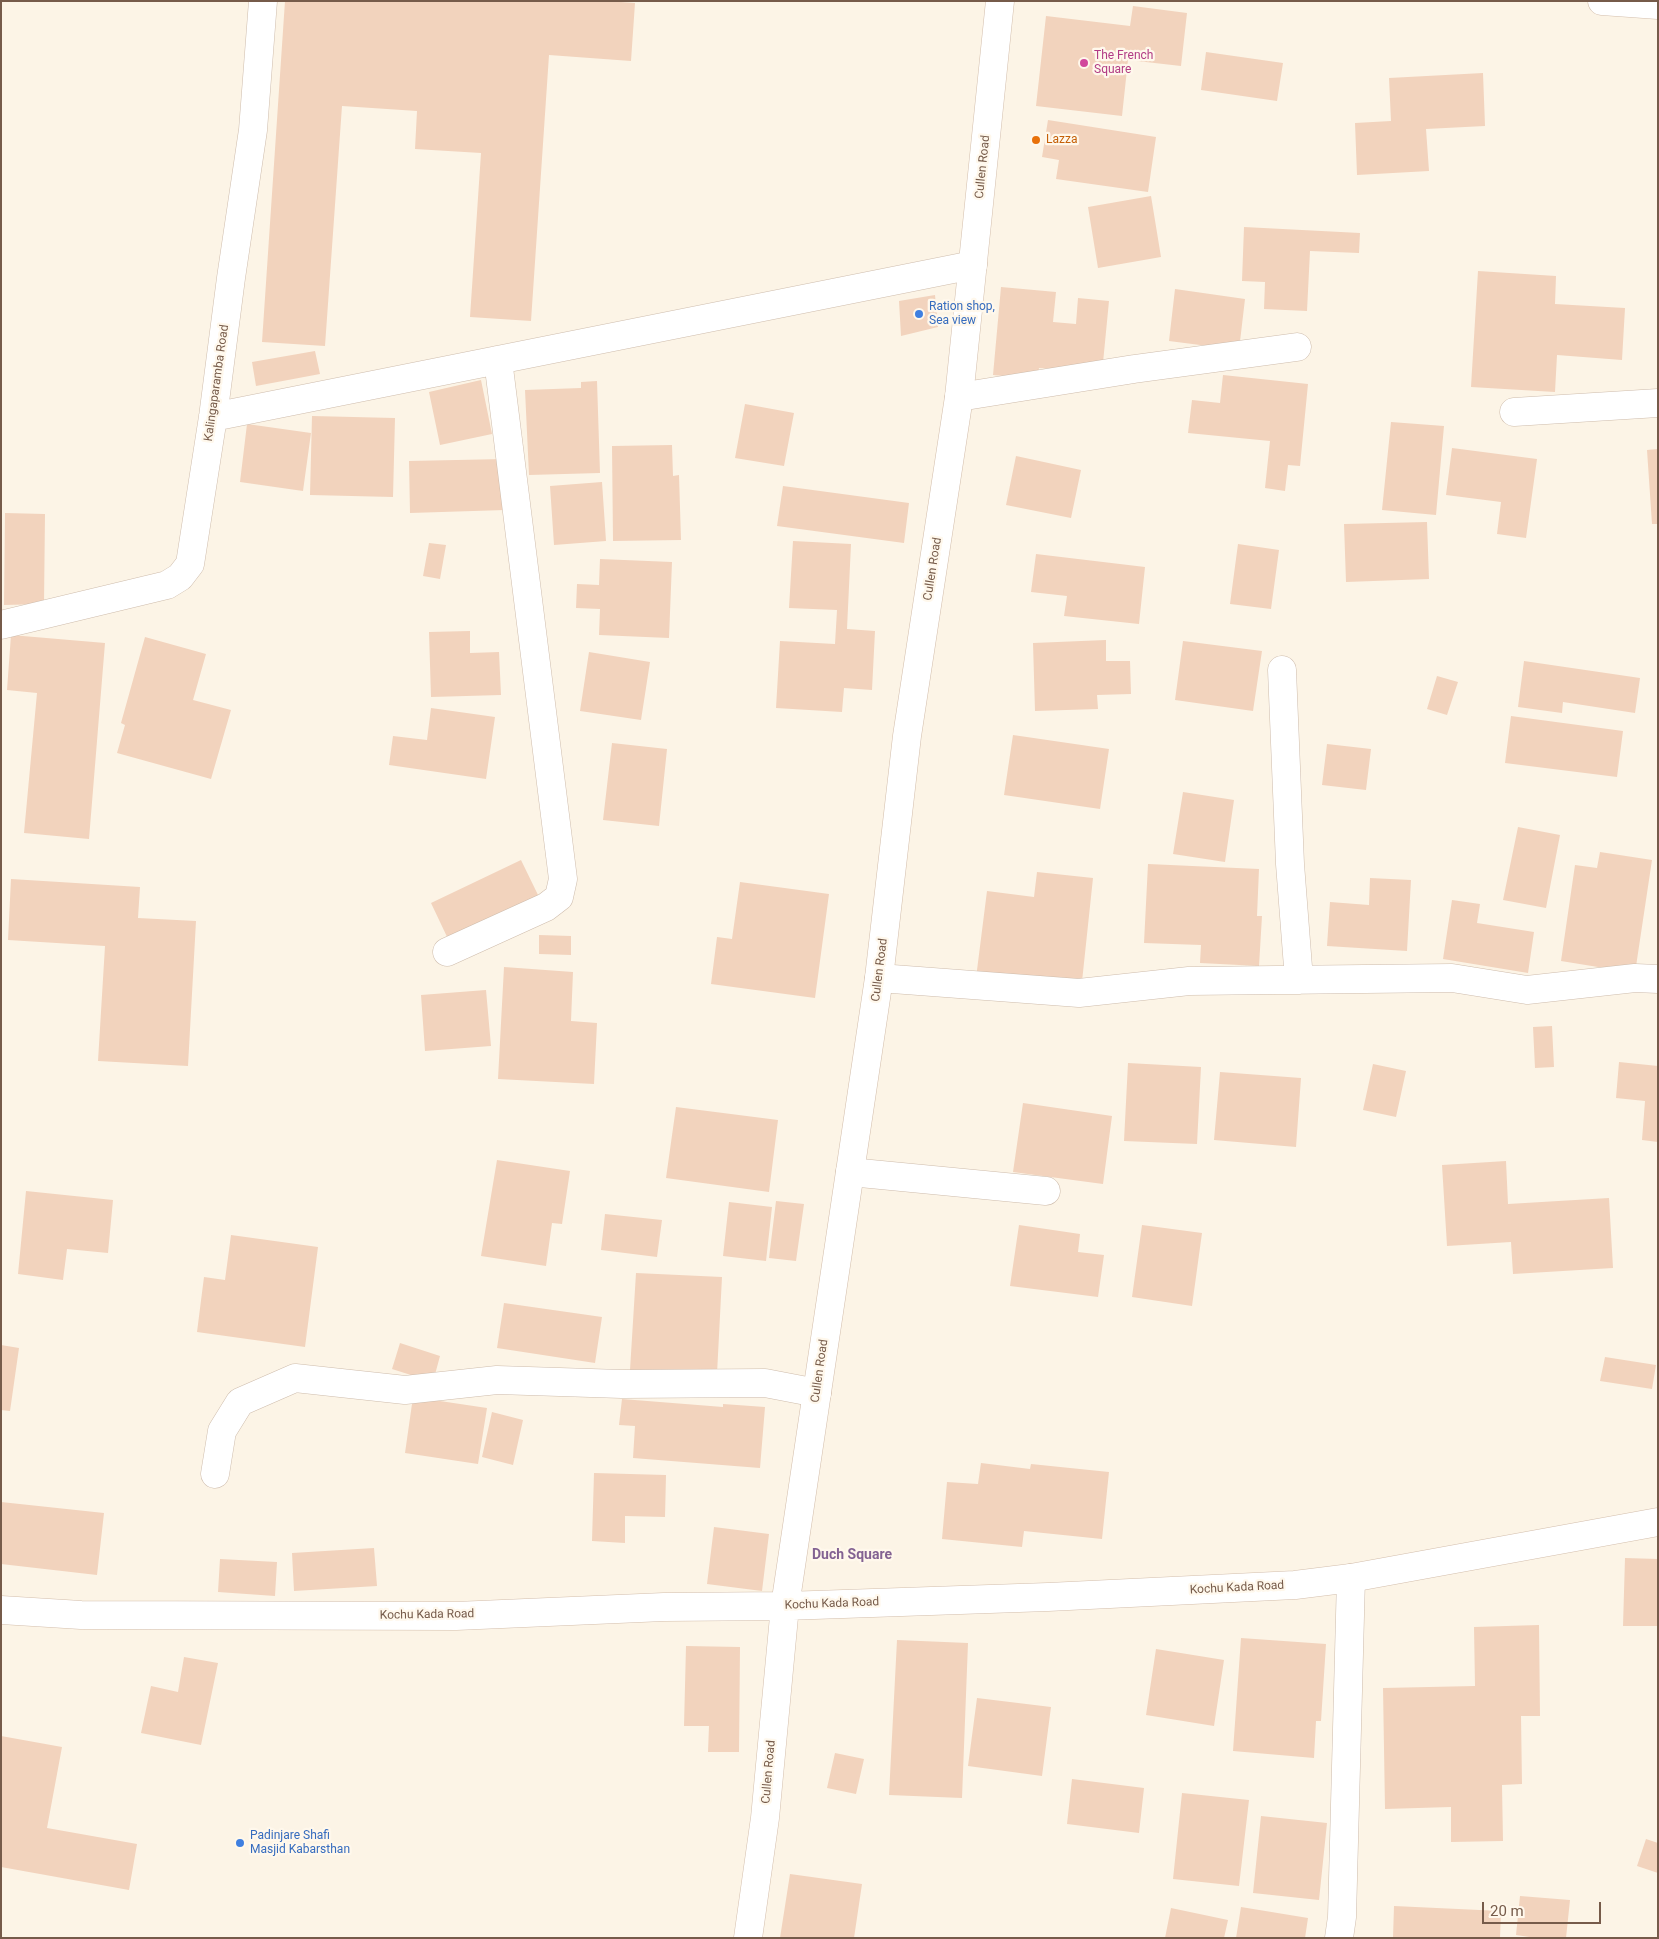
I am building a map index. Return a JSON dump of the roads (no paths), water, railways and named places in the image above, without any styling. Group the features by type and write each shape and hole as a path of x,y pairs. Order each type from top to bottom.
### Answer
{"street":[{"name":"Kalingaparamba Road","path":"1,625 167,585 180,577 190,564 213,418 253,130 263,1"},
{"name":"Cullen Road","path":"748,1938 765,1818 785,1606 879,978 907,736 959,397 1000,1"},
{"path":"1602,1 1658,4"},
{"path":"213,418 973,265"},
{"path":"959,397 1134,368 1297,347"},
{"path":"447,952 546,907 559,897 563,879 498,360"},
{"path":"1514,412 1658,403"},
{"path":"1282,670 1290,864 1299,980"},
{"path":"879,978 1079,993 1188,981 1452,978 1527,990 1635,978 1658,979"},
{"path":"850,1172 1046,1191"},
{"path":"215,1474 222,1431 240,1402 295,1378 405,1390 497,1380 622,1384 765,1383 817,1393"},
{"name":"Kochu Kada Road","path":"1,1610 81,1615 456,1616 664,1607 785,1606 1048,1597 1295,1585 1351,1578 1658,1522"},
{"path":"1340,1938 1351,1578"}],"place":[{"name":"The French Square","path":"1084,63"},
{"name":"Lazza","path":"1036,140"},
{"name":"Ration shop, Sea view","path":"919,314"},
{"name":"Padinjare Shafi Masjid Kabarsthan","path":"240,1843"}],"district":[{"name":"Duch Square","path":"852,1555"}]}
